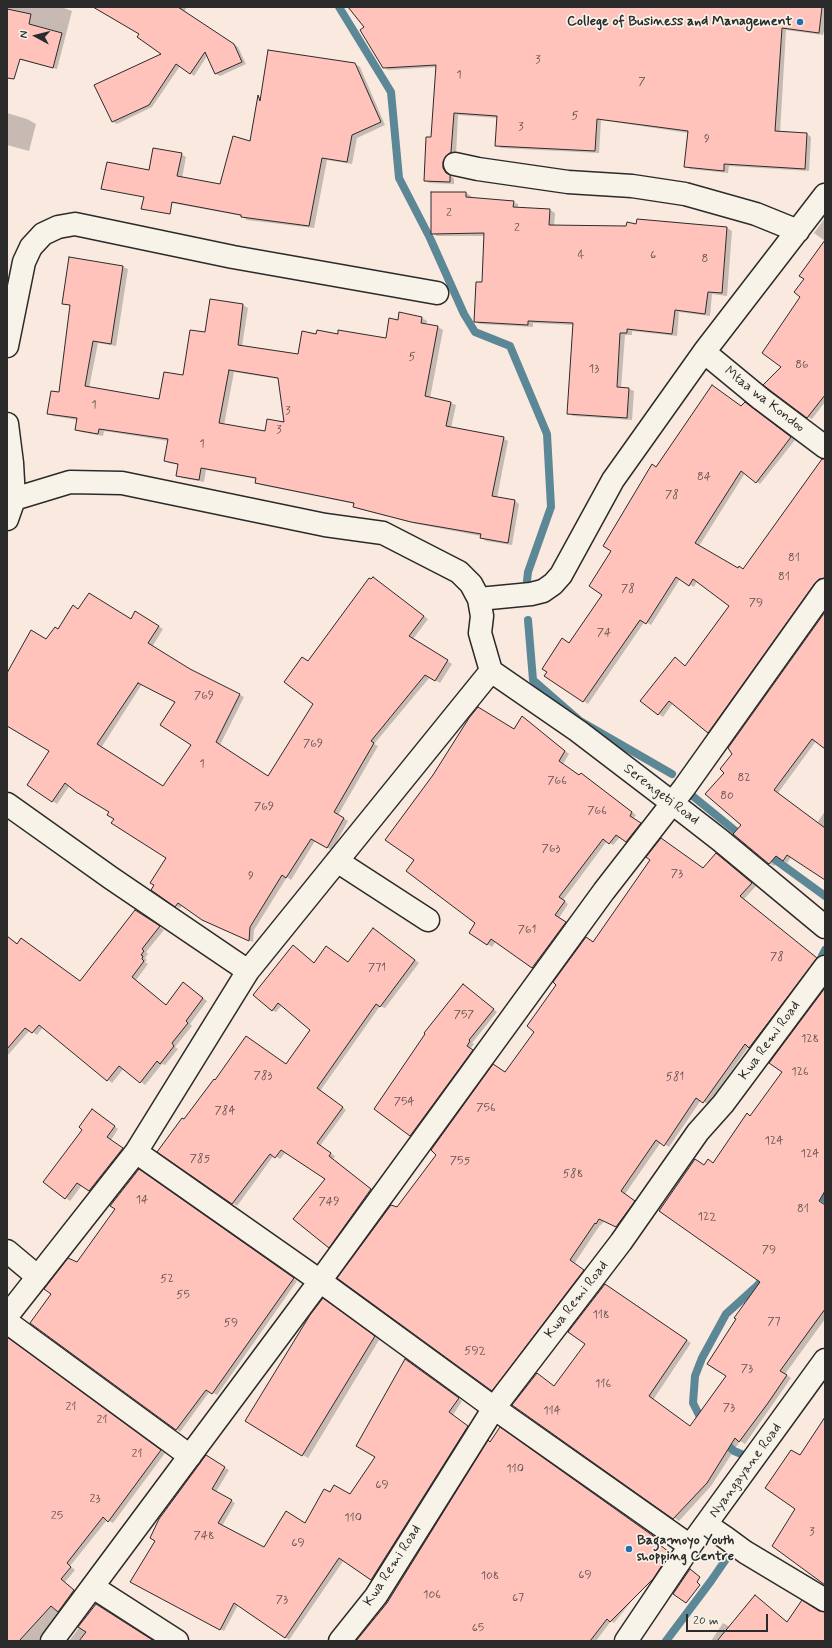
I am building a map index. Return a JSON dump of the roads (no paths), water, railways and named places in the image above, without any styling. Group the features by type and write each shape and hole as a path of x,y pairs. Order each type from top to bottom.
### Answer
{"street":[{"path":"455,164 478,169 568,182 632,186 685,194 756,214 798,231"},
{"path":"479,599 532,594 543,591 553,584 561,575 613,480 704,352 825,195"},
{"path":"7,346 24,262 31,247 43,234 58,227 75,224 233,257 437,293"},
{"name":"Mtaa wa Kondoo","path":"704,352 761,399 825,447"},
{"path":"7,424 12,463 10,509 70,482 122,483 325,525 383,533 459,572 471,584 479,599 482,616 480,632 491,671 248,971 136,1152 7,1316"},
{"path":"52,1641 320,1281 599,897 671,802 684,788 825,590"},
{"name":"Serengeti Road","path":"491,671 578,731 671,802 720,840 825,927"},
{"path":"7,804 111,878 248,971"},
{"path":"337,861 428,920"},
{"name":"Kwa Remi Road","path":"340,1641 376,1596 494,1408 621,1242 698,1132 723,1104 825,966"},
{"path":"136,1152 320,1281 494,1408 690,1546"},
{"path":"7,1251 38,1277"},
{"path":"7,1322 190,1456"},
{"name":"Nyangayane Road","path":"626,1641 690,1546 707,1525 825,1360"},
{"path":"707,1525 745,1552 825,1600"},
{"path":"93,1587 177,1641"}],"waterway":[{"path":"339,7 391,92 399,178 430,238 464,314 475,332 510,346 547,434 551,507 528,572 527,581"},
{"path":"528,620 533,680 580,721 672,774"},
{"path":"684,789 743,837"},
{"path":"766,853 825,896"},
{"path":"817,966 825,950"},
{"path":"761,1036 781,1008"},
{"path":"812,1191 825,1199"},
{"path":"703,1423 693,1403 695,1376 702,1358 726,1314 758,1285 764,1277"},
{"path":"722,1440 734,1451 753,1459"},
{"path":"666,1641 711,1581 733,1549 732,1546"}],"place":[{"name":"College of Business and Management","path":"800,22"},
{"name":"Bagamoyo Youth shopping Centre","path":"629,1549"}]}
